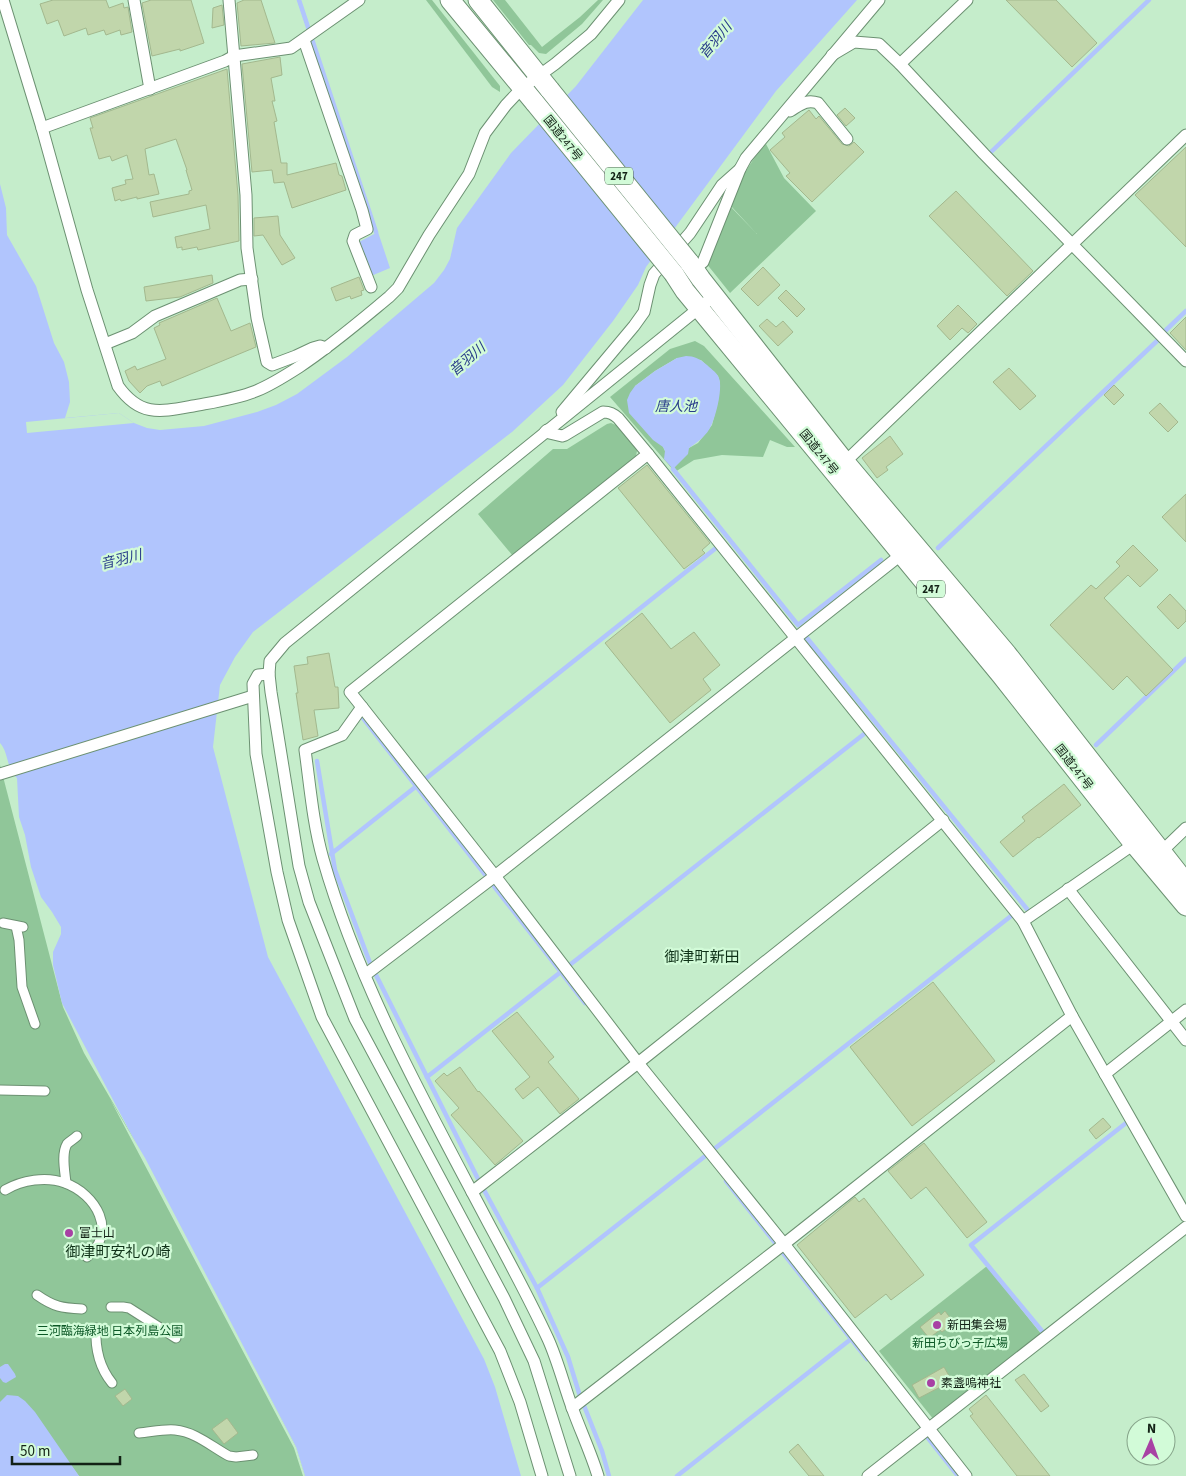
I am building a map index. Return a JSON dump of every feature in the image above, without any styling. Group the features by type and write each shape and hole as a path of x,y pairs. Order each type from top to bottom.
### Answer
{"highway":[{"name":"国道247号","path":"450,0 1001,675 1134,844 1156,857 1186,882"},
{"name":"国道247号","path":"478,0 691,265 845,462 1007,654 1156,857 1186,906"}],"street":[{"path":"3,0 42,128 87,290 118,386 124,395 135,404 159,412 228,399 255,391 279,380 327,348 389,297 398,288 428,235 469,174 485,133 506,105 522,88 544,83 591,34 619,0"},
{"path":"134,0 150,89"},
{"path":"229,0 246,195 247,248 257,318 267,362 272,365 313,348 320,346 327,348"},
{"path":"42,128 225,61 234,56 292,48 359,0"},
{"path":"691,265 703,262 746,158 879,0"},
{"path":"900,64 967,0"},
{"path":"308,37 367,229 355,235 353,241 371,287"},
{"path":"832,55 854,42 879,44 1186,361"},
{"path":"780,117 805,102 812,101 818,103 847,139"},
{"path":"845,462 1186,135"},
{"path":"544,432 634,326 644,312 654,274 690,233 722,185 740,169"},
{"path":"104,344 132,333 155,316 240,280 252,279"},
{"path":"570,1476 534,1361 504,1298 356,1019 309,902 297,857 269,674 270,661 285,643 714,296"},
{"path":"544,432 562,436 604,412 608,412 618,418 648,454 1024,921 1072,1016 1186,1216"},
{"path":"648,454 350,692 495,876 638,1063 784,1244 966,1476"},
{"path":"365,975 495,876 902,554"},
{"path":"269,674 258,675 253,684 256,754 277,872 288,920 313,995 322,1018 500,1351 520,1402 542,1476"},
{"path":"0,774 253,696"},
{"path":"362,707 342,735 305,750 314,817 322,857 333,893 365,975 407,1068 548,1340 598,1476"},
{"path":"472,1192 638,1063 943,820"},
{"path":"1156,857 1186,828"},
{"path":"1024,921 1134,844"},
{"path":"1068,889 1186,1040"},
{"path":"3,924 20,926 22,987 35,1024"},
{"path":"1105,1074 1186,1010"},
{"path":"572,1408 784,1244 1072,1016"},
{"path":"0,1090 45,1091"},
{"path":"66,1183 66,1146 78,1136"},
{"path":"6,1190 15,1184 49,1180 66,1183 90,1198 101,1218 102,1233 101,1239 93,1252 87,1257"},
{"path":"868,1476 1186,1227"},
{"path":"37,1295 56,1306 82,1309"},
{"path":"112,1307 129,1308 176,1338"},
{"path":"96,1328 96,1347 99,1359 103,1370 112,1384"},
{"path":"139,1433 165,1430 181,1431 229,1456 253,1455"}],"green space":[{"path":"426,0 432,0 500,86 500,92 492,87"},
{"path":"493,0 505,0 542,47 598,0 603,0 582,24 546,54 539,53 529,45"},
{"path":"766,144 784,178 816,211 730,293 706,263 730,206 757,234 730,205 745,173 754,158"},
{"path":"695,341 704,346 795,447 787,447 770,440 763,457 722,455 694,460 675,472 610,397 670,349","holes":["677,358 701,360 718,376 720,383 712,425 698,443 689,448 665,451 635,386"]},
{"path":"611,423 618,426 636,447 636,456 513,556 478,514 553,449 567,449"},
{"name":"三河臨海緑地 日本列島公園","path":"0,765 63,1007 84,1053 145,1158 296,1447 305,1476 79,1476 70,1464 0,1402"},
{"name":"新田ちびっ子広場","path":"987,1266 1042,1335 934,1420 879,1351"}],"water":[{"name":"音羽川","path":"643,0 857,0 776,91 646,267 638,285 613,321 563,385 512,432 253,632 235,657 220,685 213,747 268,957 484,1359 495,1387 521,1476 305,1476 296,1447 62,1003 53,965 53,952 61,934 61,927 41,897 31,867 25,835 19,817 17,778 11,770 5,751 0,743 0,184 6,208 7,235 36,286 54,343 64,362 69,382 70,402 65,418 119,413 134,423 160,430 204,426 257,412 297,394 347,357 434,283 450,259 457,228 511,153 576,86"},
{"path":"378,232 390,268 371,276 359,242"},
{"name":"唐人池","path":"686,356 699,360 716,373 720,380 720,393 715,415 709,429 702,438 689,448 688,454 673,469 664,459 665,451 663,447 653,440 629,413 627,400 635,386 655,371 677,358"},
{"path":"8,1364 16,1377 6,1383 0,1378 0,1367"},
{"path":"7,1395 18,1396 35,1412 79,1476 0,1476 0,1402"}],"pier":[{"path":"119,413 134,423 27,433 26,422"},
{"path":"110,1099 145,1158 296,1447 305,1476 303,1476 294,1448"}],"building":[{"path":"53,0 106,0 109,8 123,3 124,8 128,7 132,32 121,35 120,30 106,35 104,30 88,35 86,28 64,36 58,20 47,24 40,4"},
{"path":"151,0 191,0 204,43 180,51 180,49 152,56 142,3"},
{"path":"244,0 261,0 275,43 241,46 237,3"},
{"path":"1006,0 1056,0 1097,43 1072,67"},
{"path":"222,5 224,25 212,28 213,8"},
{"path":"280,57 282,75 271,78 275,101 272,101 277,121 274,122 281,163 287,163 287,175 336,163 346,190 292,208 284,182 274,183 272,170 252,172 242,64"},
{"path":"227,69 238,195 239,241 198,250 197,247 182,250 182,247 177,248 175,237 210,229 206,205 153,217 150,202 189,194 189,191 192,190 176,139 145,149 149,175 154,174 159,194 115,201 112,188 126,184 125,180 133,179 127,155 112,161 110,156 99,159 90,128 93,128 90,118"},
{"path":"845,108 855,118 846,126 837,115"},
{"path":"809,110 816,119 819,116 842,144 849,146 854,142 864,152 812,202 786,176 790,173 770,150 785,137 782,133"},
{"path":"1186,147 1186,247 1135,195"},
{"path":"956,191 1033,271 1007,296 929,216"},
{"path":"278,216 280,235 295,258 282,265 263,235 254,236 254,218"},
{"path":"763,267 780,285 758,306 741,289"},
{"path":"212,275 213,283 180,297 146,301 144,287"},
{"path":"359,277 364,290 361,291 362,295 351,299 350,296 336,301 331,288"},
{"path":"786,290 805,309 797,317 778,298"},
{"path":"217,298 231,331 250,323 256,347 162,386 160,381 147,386 140,393 129,381 125,371 135,366 137,370 166,359 154,328 160,325 159,323"},
{"path":"958,305 977,324 968,333 962,328 950,340 937,326"},
{"path":"1186,317 1186,350 1170,333"},
{"path":"767,319 776,327 783,321 793,332 778,346 759,326"},
{"path":"1009,368 1036,396 1020,410 993,382"},
{"path":"1114,385 1124,395 1114,405 1104,395"},
{"path":"1160,403 1178,422 1168,432 1149,413"},
{"path":"890,436 903,454 886,467 888,470 877,478 862,458"},
{"path":"647,465 710,543 702,550 705,553 684,569 618,488"},
{"path":"1186,494 1186,542 1162,517"},
{"path":"1133,545 1158,570 1140,587 1128,575 1104,598 1173,670 1146,696 1127,676 1113,690 1050,625 1091,585 1096,589 1120,566 1116,562"},
{"path":"1170,594 1186,611 1186,621 1178,629 1157,607"},
{"path":"642,613 671,649 694,632 720,665 703,679 711,690 670,723 605,643"},
{"path":"329,653 335,687 338,687 339,708 314,710 318,736 303,740 294,666 308,664 307,657"},
{"path":"1064,784 1081,805 1013,857 1000,842 1025,821 1022,817"},
{"path":"933,982 995,1061 912,1126 850,1047"},
{"path":"517,1012 554,1057 548,1062 579,1099 560,1114 538,1087 523,1099 515,1089 530,1077 492,1031"},
{"path":"460,1067 478,1092 523,1141 495,1165 451,1115 459,1108 435,1081 444,1073 447,1076"},
{"path":"1103,1118 1111,1127 1096,1139 1089,1130"},
{"path":"924,1143 987,1222 967,1238 926,1187 911,1199 888,1171"},
{"path":"855,1197 859,1202 864,1198 924,1275 891,1300 886,1294 855,1318 797,1245"},
{"name":"新田集会場","path":"945,1311 954,1323 942,1332 940,1330 929,1338 920,1327 939,1312 941,1315"},
{"path":"944,1367 952,1381 919,1398 912,1385"},
{"path":"1024,1374 1049,1406 1041,1412 1015,1380"},
{"path":"125,1389 132,1399 123,1406 115,1396"},
{"path":"986,1395 1050,1476 1017,1476 970,1416 973,1414 969,1409"},
{"path":"227,1418 238,1433 224,1444 212,1429"},
{"path":"798,1444 824,1476 809,1476 789,1452"}],"waterway":[{"path":"299,0 376,232"},
{"path":"991,152 1149,0"},
{"path":"1165,331 1186,311"},
{"path":"938,548 1158,340"},
{"path":"673,469 798,625 881,560"},
{"path":"331,854 716,548"},
{"path":"807,638 1027,909"},
{"path":"1096,745 1186,659"},
{"path":"363,718 585,1003"},
{"path":"427,1077 864,734"},
{"path":"317,761 335,870 370,963 477,1177 537,1288 568,1357 579,1393 602,1451 609,1476"},
{"path":"537,1288 1011,916"},
{"path":"1042,1331 971,1245 1126,1123"},
{"path":"726,1181 867,1359"},
{"path":"677,1476 851,1339"},
{"path":"928,1438 958,1476"}],"place":[{"name":"富士山","path":"69,1233"},
{"name":"新田集会場","path":"937,1325"},
{"name":"素盞嗚神社","path":"931,1383"}],"district":[{"name":"御津町新田","path":"702,957"},
{"name":"御津町安礼の崎","path":"118,1252"}]}
